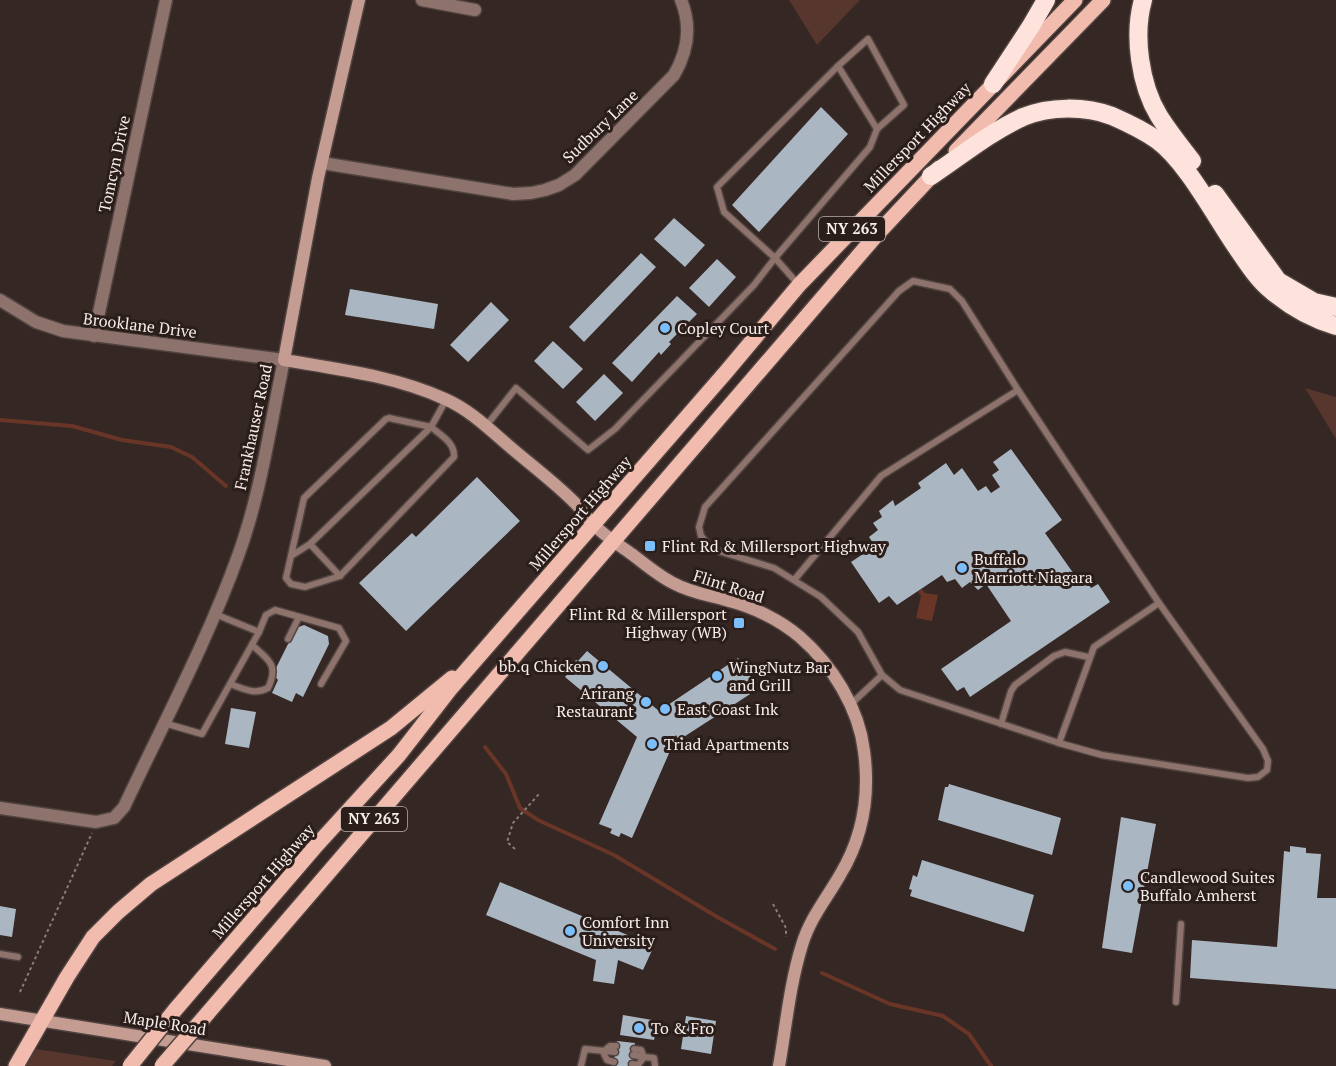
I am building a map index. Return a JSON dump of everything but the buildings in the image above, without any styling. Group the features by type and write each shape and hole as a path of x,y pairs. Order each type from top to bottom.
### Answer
{"highway":[{"path":"993,84 1046,0"},
{"path":"1143,0 1137,36 1144,78 1158,115 1278,281 1314,303 1336,307"},
{"path":"931,176 998,130 1025,117 1049,110 1098,111 1131,124 1158,140 1178,160 1248,266 1271,291 1297,309 1336,326"}],"main road":[{"name":"Millersport Highway","path":"130,1066 175,1010 315,847 399,755 451,688 799,285 1075,0"},
{"name":"NY 263","path":"162,1066 879,232 931,176 1024,84 1102,0"},
{"path":"16,1066 93,937 126,905 152,884 391,728 480,655"}],"street":[{"name":"Tomcyn Drive","path":"94,336 166,0"},
{"name":"Frankhauser Road","path":"96,822 114,818 124,807 214,614 238,556 262,467 322,163 359,0"},
{"path":"422,0 475,10"},
{"name":"Sudbury Lane","path":"322,163 513,194 531,193 560,184 581,169 674,75 684,54 688,32 681,0"},
{"name":"Brooklane Drive","path":"0,300 36,322 63,331 284,360"},
{"name":"Flint Road","path":"284,360 384,379 446,399 472,413 576,503 593,524 670,582 688,591 731,601 755,610 790,629 829,668 850,704 864,747 866,787 864,813 861,828 847,863 817,911 802,946 779,1066"},
{"path":"0,808 96,822"},
{"name":"Maple Road","path":"0,1014 325,1066"}],"lane":[{"path":"486,426 516,388 588,450 615,429 754,285 776,258 870,147 877,129 904,105 868,39 717,187 724,212 776,258 799,285"},
{"path":"838,66 877,129"},
{"path":"913,281 950,289 962,301 1018,390 1159,603 1263,749 1268,761 1267,770 1258,777 1248,778 1102,755 1059,744 900,690 882,675 858,632 821,597 795,579 763,563 712,549 701,536 699,527 705,507 899,291 913,281"},
{"path":"795,579 881,476 1018,390"},
{"path":"291,556 310,544 432,427 446,399"},
{"path":"386,419 432,427 452,444 454,457 340,576 305,587 291,584 286,578 304,498 386,419"},
{"path":"310,544 340,576"},
{"path":"1059,744 1088,657 1094,647 1159,603"},
{"path":"164,723 202,735 267,615 275,610 339,628 346,641 321,684"},
{"path":"214,614 259,632"},
{"path":"288,639 299,617"},
{"path":"230,684 252,692 261,692 268,688 273,670 270,661 252,645"},
{"path":"1001,724 1015,685 1054,656 1065,652 1088,657"},
{"path":"850,704 882,675"},
{"path":"1176,1002 1181,924"},
{"path":"0,954 18,957"},
{"path":"603,1052 610,1046 615,1049"},
{"path":"580,1066 585,1049 603,1052"},
{"path":"634,1052 641,1050 644,1057"},
{"path":"603,1052 607,1060 614,1062"},
{"path":"632,1064 638,1065 644,1057"},
{"path":"644,1057 654,1058 655,1066"}],"path":[{"path":"515,849 507,842 513,823 539,794"},
{"path":"20,992 96,822"},
{"path":"773,904 786,928 786,938"}],"shaded area":[{"path":"789,0 860,0 817,45"},
{"path":"1305,388 1336,397 1336,439"},
{"path":"922,589 925,593 938,595 932,621 916,618 921,596 918,592"},
{"path":"36,1049 116,1061 112,1066 26,1066"}],"waterway":[{"path":"0,420 72,426 122,440 171,447 192,457 226,486"},
{"path":"485,747 506,774 520,808 538,820 614,855 775,949"},
{"path":"822,973 890,1004 943,1016 969,1034 991,1066"}],"place":[{"name":"Copley Court","path":"665,328"},
{"name":"Flint Rd & Millersport Highway","path":"650,546"},
{"name":"Buffalo Marriott Niagara","path":"962,568"},
{"name":"Flint Rd & Millersport Highway (WB)","path":"739,623"},
{"name":"bb.q Chicken","path":"603,666"},
{"name":"WingNutz Bar and Grill","path":"717,676"},
{"name":"Arirang Restaurant","path":"646,702"},
{"name":"East Coast Ink","path":"665,709"},
{"name":"Triad Apartments","path":"652,744"},
{"name":"Candlewood Suites Buffalo Amherst","path":"1128,886"},
{"name":"Comfort Inn University","path":"570,931"},
{"name":"To & Fro","path":"639,1028"}]}
